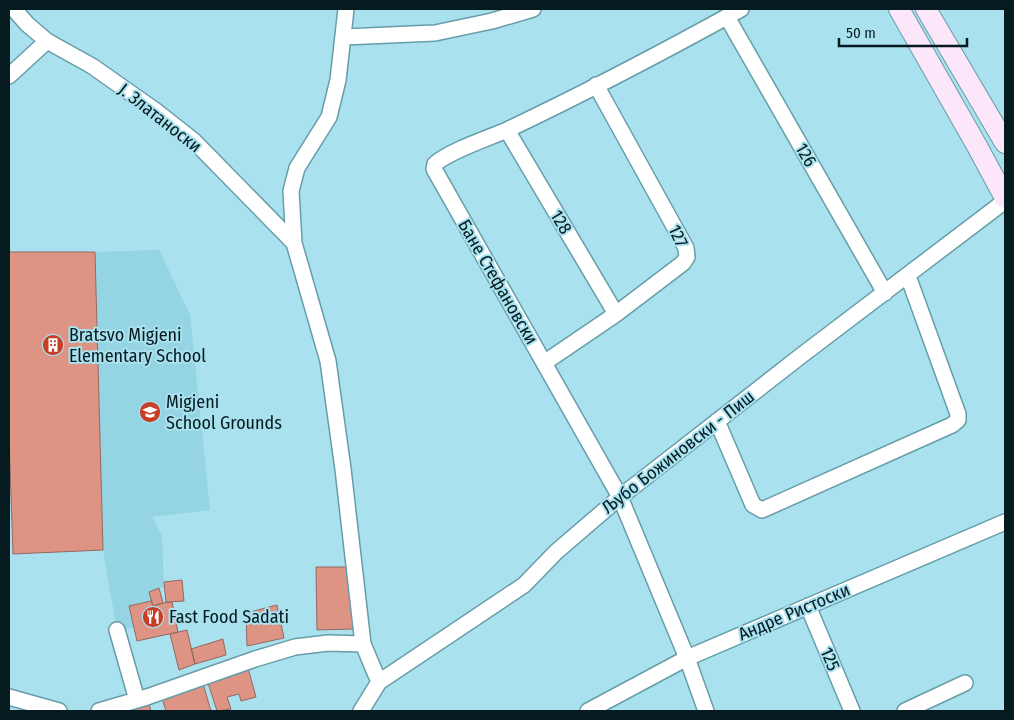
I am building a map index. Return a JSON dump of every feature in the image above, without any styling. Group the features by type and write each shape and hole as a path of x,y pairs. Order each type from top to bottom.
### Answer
{"main road":[{"path":"899,9 978,146 1005,199"},
{"path":"926,9 1005,144"}],"street":[{"name":"Ј. Златаноски","path":"14,9 27,24 47,41 92,66 156,111 194,141 294,243"},
{"path":"346,9 338,80 329,116 297,168 291,191 294,243 328,361 364,644 379,682"},
{"path":"344,37 435,33 492,21 533,9"},
{"name":"Бане Стефановски","path":"706,711 687,658 620,497 434,169 435,164 439,160 507,130 741,9"},
{"name":"126","path":"727,17 886,293"},
{"path":"9,76 47,41"},
{"name":"127","path":"544,363 616,314 683,264 687,257 686,248 596,85"},
{"name":"128","path":"507,130 616,314"},
{"name":"Љубо Божиновски - Пиш","path":"361,711 379,682 524,585 556,552 620,497 908,276 1005,199"},
{"path":"718,421 753,505 762,510 952,425 958,420 958,414 908,276"},
{"name":"Андре Ристоски","path":"588,711 687,658 1005,522"},
{"name":"125","path":"808,606 852,711"},
{"path":"117,630 138,700"},
{"path":"99,711 138,700 227,668 295,647 328,643 364,644"},
{"path":"906,711 965,683"},
{"path":"9,697 59,711"}],"shaded area":[{"name":"Migjeni School Grounds","path":"159,250 190,315 210,510 152,517 162,536 164,587 149,592 151,601 129,606 134,627 117,630 103,550 95,252"}],"building":[{"name":"Bratsvo Migjeni Elementary School","path":"9,252 95,252 103,550 13,554 9,437"},
{"path":"316,567 350,567 353,629 317,630"},
{"path":"182,580 184,601 166,602 164,582"},
{"path":"159,588 163,603 153,606 149,592"},
{"name":"Fast Food Sadati","path":"151,601 153,606 172,602 178,632 137,641 129,606"},
{"path":"277,605 284,638 247,646 246,613"},
{"path":"187,630 195,664 179,670 170,634"},
{"path":"223,639 226,655 195,664 191,649"},
{"path":"248,668 256,697 241,701 239,694 227,697 231,709 217,711 207,680"},
{"path":"201,677 211,711 166,711 160,692"},
{"path":"147,697 151,711 119,711"}],"place":[{"name":"Bratsvo Migjeni Elementary School","path":"53,345"},
{"name":"Migjeni School Grounds","path":"150,412"},
{"name":"Fast Food Sadati","path":"153,617"}]}
